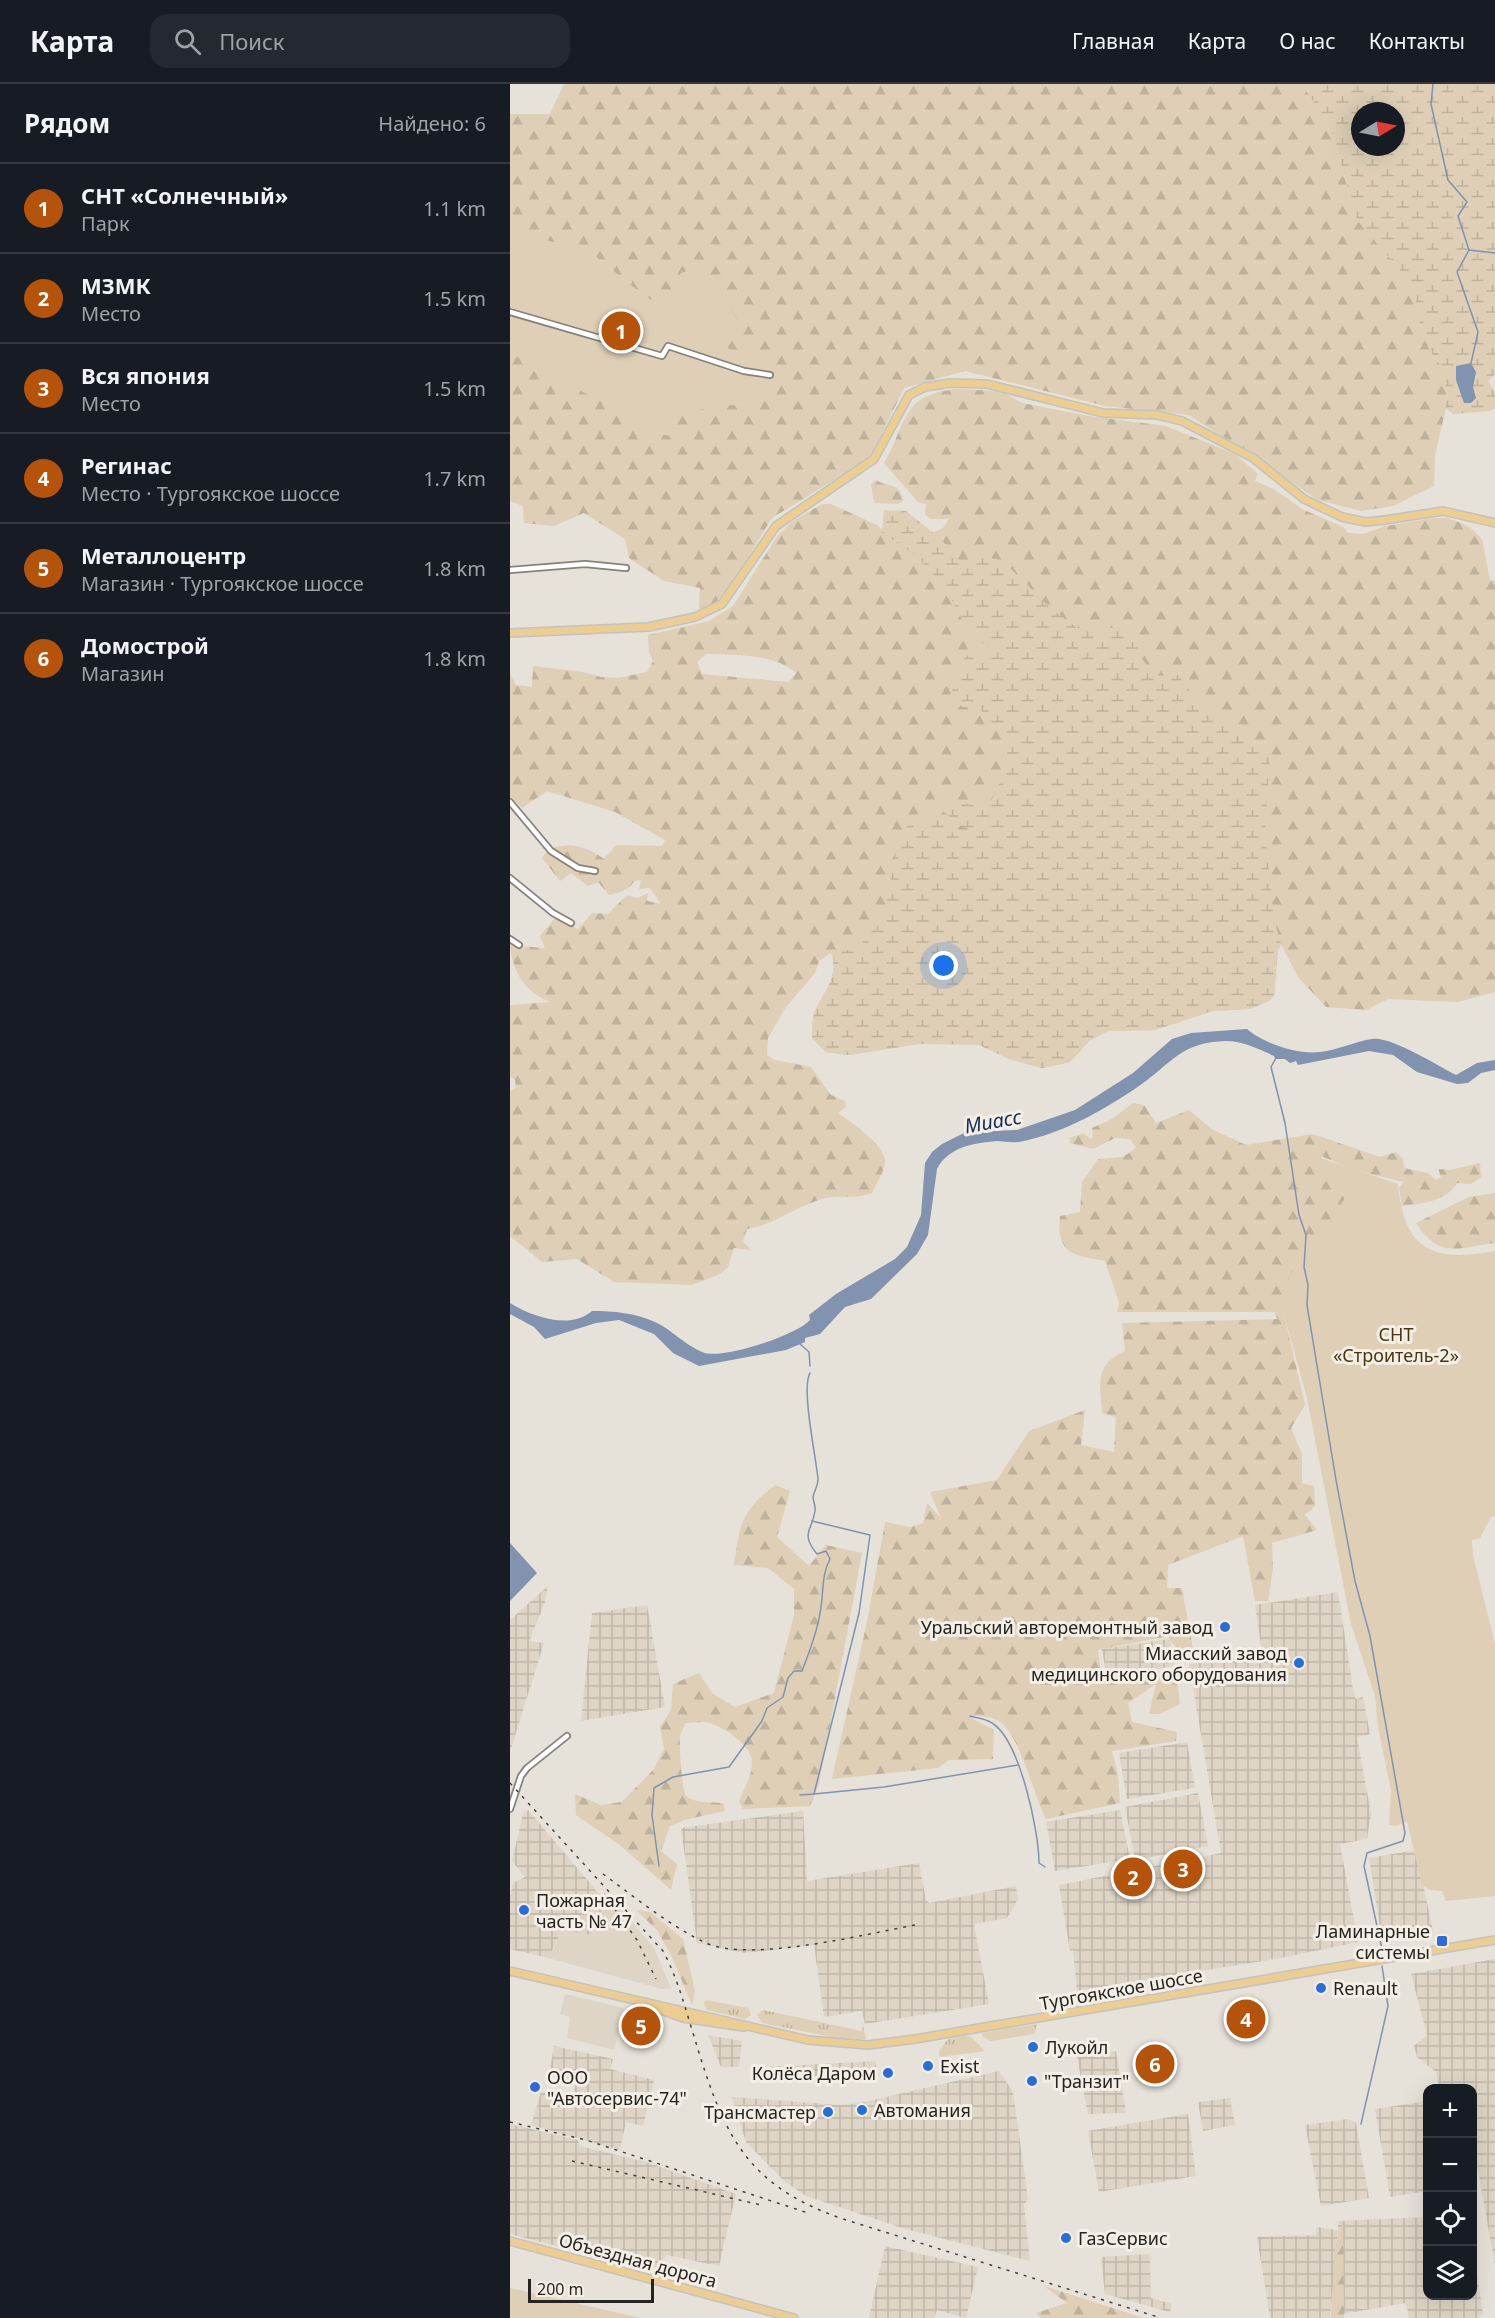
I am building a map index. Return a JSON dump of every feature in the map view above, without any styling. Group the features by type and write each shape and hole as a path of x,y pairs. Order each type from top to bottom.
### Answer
{"main road":[{"path":"510,633 648,627 694,617 722,604 776,526 874,459 909,396 925,387 951,383 987,384 1103,413 1157,415 1182,421 1253,458 1304,499 1342,518 1365,522 1443,511 1495,523"},
{"name":"Тургоякское шоссе","path":"510,1971 630,1998 684,2018 752,2027 842,2044 885,2044 1495,1940"},
{"name":"Объездная дорога","path":"510,2241 794,2318"}],"street":[{"path":"510,312 631,349 662,356 668,346 744,371 770,375"},
{"path":"510,570 585,564 626,568"},
{"path":"510,802 551,851 578,868 595,871"},
{"path":"510,878 553,913 571,923"},
{"path":"510,939 519,945"},
{"path":"510,1809 521,1776 527,1768 567,1736"}],"shaded area":[{"path":"548,1586 545,1602 529,1641 544,1643 510,1752 510,1620"},
{"path":"1338,1592 1354,1695 1356,1699 1363,1697 1370,1734 1357,1737 1371,1814 1367,1839 1340,1844 1358,1942 1281,1958 1077,1991 1073,1950 1070,1951 1059,1885 1221,1853 1189,1664 1262,1652 1255,1605"},
{"path":"647,1605 665,1707 581,1721 592,1613"},
{"path":"1170,1639 1174,1666 1107,1677 1102,1649"},
{"path":"1187,1742 1195,1788 1127,1799 1119,1753"},
{"path":"1198,1793 1208,1846 1135,1860 1125,1807"},
{"path":"528,1810 606,1902 590,1935 562,1930 548,1958 510,1949 510,1896 513,1883 525,1877 512,1861 523,1814"},
{"path":"1120,1810 1130,1859 1055,1871 1046,1822"},
{"path":"803,1811 807,1881 919,1863 926,1900 929,1903 1016,1886 1018,1899 1007,1918 974,1924 989,2004 865,2024 862,2011 824,2017 814,1945 744,1953 697,1943 681,1828"},
{"path":"1416,1850 1433,1931 1382,1939 1369,1858"},
{"path":"612,1898 654,1948 671,1988 662,1989 548,1958 562,1929 590,1935 606,1902"},
{"path":"1495,1959 1495,2266 1477,2165 1477,2084 1438,2084 1436,2072 1417,2057 1414,2046 1427,2035 1411,1974"},
{"path":"565,1994 624,2008 614,2050 567,2038 570,2017 560,2014"},
{"path":"708,2035 742,2041 739,2067 721,2067"},
{"path":"554,2046 613,2059 610,2069 654,2080 643,2126 626,2122 620,2150 531,2125 541,2092 572,2099 576,2081 549,2075"},
{"path":"1116,2051 1126,2113 1088,2114 1077,2057"},
{"path":"875,2061 878,2077 766,2082 766,2067"},
{"path":"999,2071 1013,2092 1028,2199 1024,2204 1030,2261 902,2228 806,2196 784,2181 746,2142 732,2097 842,2105 860,2103"},
{"path":"1230,2098 1235,2125 1203,2131 1198,2102"},
{"path":"1423,2102 1423,2192 1390,2197 1375,2109"},
{"path":"1188,2114 1196,2176 1099,2192 1088,2131"},
{"path":"1348,2119 1356,2123 1369,2198 1321,2206 1305,2125"},
{"path":"510,2124 578,2140 580,2146 646,2162 736,2194 719,2266 666,2255 656,2272 510,2234"},
{"path":"1423,2217 1423,2300 1477,2300 1477,2274 1483,2314 1477,2318 1409,2318 1406,2303 1337,2315 1338,2233 1330,2318 1270,2318 1257,2237 1316,2235 1317,2227 1338,2230 1338,2221"},
{"path":"885,2246 978,2267 966,2318 937,2310 934,2318 869,2318"},
{"path":"1150,2254 1151,2298 1172,2304 1170,2312 1105,2294 1101,2257"}],"green space":[{"path":"564,84 1298,84 1305,89 1330,126 1357,220 1401,270 1416,301 1420,326 1430,351 1446,373 1446,408 1435,455 1434,486 1393,506 1361,511 1318,500 1189,415 1105,406 965,371 904,388 870,458 772,518 728,590 714,604 699,610 700,588 664,581 629,558 625,539 584,513 554,526 524,523 523,506 510,501 510,348 528,367 619,408 636,430 672,436 677,416 687,411 745,403 773,375 773,360 731,354 681,273 674,304 666,308 644,296 590,252 510,231 510,114 550,114"},
{"path":"1298,84 1495,84 1495,374 1488,381 1495,392 1495,408 1490,411 1453,414 1446,408 1446,373 1430,351 1420,326 1416,301 1400,270 1357,220 1330,126 1305,89"},
{"path":"510,231 590,252 644,296 666,308 674,303 681,273 693,269 716,283 738,321 725,341 731,354 774,360 773,376 745,403 687,411 677,416 672,436 636,430 619,408 528,367 510,348"},
{"path":"956,389 1001,391 1022,403 1089,416 1166,426 1235,454 1258,474 1255,481 1274,489 1302,509 1343,527 1348,533 1363,534 1386,526 1448,518 1472,529 1482,539 1490,580 1495,581 1495,992 1457,1002 1388,999 1366,1010 1326,1007 1298,977 1281,944 1278,950 1274,996 1269,1001 1250,1009 1213,1011 1155,1030 1108,1031 1090,1040 1070,1062 1042,1068 1009,1059 978,1044 919,1044 849,1055 826,1052 812,1038 814,1014 832,978 831,953 819,961 815,973 786,1007 768,1038 767,1055 775,1060 811,1067 831,1095 845,1101 846,1107 838,1113 867,1135 884,1156 883,1170 872,1193 815,1201 767,1223 747,1229 743,1241 751,1250 734,1248 728,1267 720,1274 692,1285 614,1282 577,1259 542,1262 510,1236 510,1091 516,1088 515,1080 510,1077 510,1005 551,1002 533,992 520,978 513,960 510,940 519,946 545,948 540,936 555,918 578,929 592,913 608,914 627,895 637,898 648,893 647,901 661,904 650,888 639,889 641,880 634,881 623,891 609,895 598,882 588,886 571,873 560,881 542,858 548,849 578,846 604,859 616,845 662,846 665,840 615,812 547,791 522,808 510,796 510,674 516,685 532,687 533,666 617,678 647,672 653,661 649,652 648,635 709,621 733,606 778,535 793,521 822,504 831,504 877,525 896,542 907,542 943,528 949,519 930,519 925,514 926,504 918,502 884,463 908,413 924,397","holes":["706,654 765,658 787,666 796,673 788,682 702,674 697,662","941,820 955,835 972,840 978,832 943,884"]},
{"path":"876,480 897,488 903,501 898,504 874,503 871,484"},
{"path":"884,510 906,511 942,540 962,565 982,557 997,559 1009,567 1047,605 1077,628 1139,628 1137,651 1154,676 1178,675 1205,711 1270,756 1265,834 1274,920 1281,944 1278,950 1274,996 1269,1001 1250,1009 1213,1011 1155,1030 1108,1031 1090,1040 1070,1062 1042,1068 1009,1059 979,1045 919,1044 849,1055 826,1052 812,1038 814,1014 832,978 832,952 859,948 884,912 900,832 913,822 941,820 955,835 972,840 978,831 963,827 939,808 953,802 988,807 1010,762 1002,734 979,708 963,707 949,699 965,656 992,651 967,629 946,589 916,555 882,533"},
{"path":"1133,1103 1144,1105 1156,1123 1189,1110 1213,1130 1246,1145 1313,1134 1380,1157 1396,1152 1403,1159 1404,1168 1428,1173 1436,1180 1441,1177 1438,1169 1450,1170 1480,1163 1481,1177 1471,1184 1457,1183 1440,1198 1402,1206 1399,1187 1404,1182 1354,1170 1321,1156 1327,1175 1345,1198 1335,1216 1315,1233 1284,1314 1305,1405 1291,1428 1302,1454 1302,1483 1314,1486 1315,1506 1305,1515 1317,1530 1272,1543 1273,1569 1268,1601 1255,1601 1243,1536 1168,1565 1167,1588 1182,1588 1193,1649 1184,1660 1168,1636 1098,1650 1102,1682 1176,1672 1180,1704 1159,1714 1149,1714 1156,1684 1128,1703 1132,1722 1177,1732 1176,1741 1112,1751 1118,1775 1120,1803 1046,1819 1020,1752 1007,1728 997,1720 976,1715 971,1718 994,1730 993,1759 949,1760 938,1768 832,1779 867,1622 885,1522 910,1527 923,1523 927,1503 941,1518 930,1492 997,1480 1029,1431 1085,1410 1081,1445 1114,1452 1116,1417 1102,1413 1100,1384 1108,1362 1125,1351 1122,1323 1277,1319 1275,1312 1117,1312 1119,1302 1105,1261 1076,1254 1064,1245 1059,1229 1060,1216 1080,1212 1082,1182 1098,1159 1123,1157 1136,1148 1130,1139 1115,1138 1093,1149 1070,1143 1069,1138 1084,1133 1090,1139 1093,1137 1092,1128 1112,1119"},
{"name":"СНТ «Строитель-2»","path":"1321,1158 1398,1184 1401,1206 1407,1224 1425,1247 1454,1255 1495,1251 1495,1516 1491,1517 1480,1538 1472,1540 1473,1555 1495,1644 1495,1896 1446,1901 1442,1891 1430,1890 1422,1885 1407,1821 1397,1826 1389,1825 1391,1790 1378,1727 1375,1696 1351,1624 1307,1398 1284,1314 1283,1289 1302,1260 1315,1233 1335,1216 1345,1198 1326,1174"},
{"path":"1495,1193 1495,1243 1459,1248 1441,1246 1424,1234 1416,1223 1469,1197"},
{"path":"775,1485 790,1491 777,1537 809,1566 826,1545 862,1553 819,1784 810,1806 743,1809 739,1801 752,1767 751,1756 747,1749 736,1738 715,1725 704,1722 686,1723 680,1734 680,1741 682,1778 686,1796 699,1801 723,1803 725,1811 684,1820 670,1826 661,1851 677,1864 671,1890 621,1846 576,1815 575,1794 601,1805 622,1802 654,1769 664,1749 660,1727 671,1710 673,1684 699,1673 712,1693 735,1707 774,1693 794,1615 794,1589 768,1568 734,1565 744,1519 755,1503"},
{"path":"636,1910 650,1912 683,1939 695,1991 692,2005 672,1957 657,1930"},
{"path":"706,2000 748,2008 751,2015 745,2019 707,2010 704,2003"},
{"path":"763,2010 862,2031 863,2025 866,2039 837,2038 762,2023 757,2015"},
{"path":"1037,2024 1034,2034 991,2041 982,2036 982,2033"},
{"path":"964,2035 971,2037 985,2051 940,2057 939,2051 947,2040"},
{"path":"1343,2222 1344,2318 1331,2318 1335,2248"},
{"path":"1044,2286 1144,2318 1041,2318 1036,2313 1067,2303"},
{"path":"510,2288 641,2318 510,2318"}],"water":[{"path":"1471,363 1476,372 1473,387 1476,398 1471,403 1464,403 1456,380 1456,366"},
{"name":"Миасс","path":"1247,1029 1271,1043 1302,1052 1327,1051 1366,1040 1380,1039 1402,1047 1456,1075 1477,1063 1495,1060 1495,1070 1481,1073 1468,1083 1457,1084 1417,1072 1393,1055 1369,1051 1298,1065 1296,1061 1290,1063 1285,1059 1275,1059 1274,1056 1239,1042 1211,1042 1198,1045 1178,1055 1139,1086 1111,1104 1067,1127 1019,1142 996,1141 962,1147 948,1156 937,1169 928,1235 917,1254 871,1299 845,1307 820,1334 805,1338 805,1342 786,1350 699,1366 673,1353 654,1334 619,1320 596,1323 545,1339 534,1327 510,1314 510,1303 540,1317 563,1321 583,1317 592,1311 632,1315 655,1322 696,1349 711,1354 741,1350 775,1339 802,1326 810,1320 809,1315 836,1294 895,1259 907,1247 921,1215 925,1163 932,1152 942,1144 966,1132 1017,1130 1075,1110 1133,1073 1172,1039 1191,1033"},
{"path":"510,1543 537,1573 510,1601"}],"waterway":[{"path":"1433,84 1431,104 1448,180 1467,202 1458,216 1469,250 1457,272 1478,332 1471,363"},
{"path":"1469,250 1495,253"},
{"path":"1276,1058 1271,1067 1285,1123 1299,1215 1306,1235 1304,1267 1308,1285 1307,1305 1336,1480 1355,1581 1370,1636 1405,1833 1403,1841 1367,1853 1364,1866 1382,1949"},
{"path":"800,1344 809,1352 810,1366"},
{"path":"659,1866 652,1815 654,1788 673,1777 729,1767 762,1721 767,1708 783,1697 788,1678 794,1671 802,1671 815,1635 825,1572 830,1559 826,1551 817,1554 808,1536 814,1518 813,1497 818,1479 808,1407 807,1393 810,1373"},
{"path":"800,1795 814,1794 859,1613 870,1535 812,1521"},
{"path":"970,1716 992,1723 1002,1733 1011,1748 1032,1810 1039,1863 1045,1867"},
{"path":"814,1794 884,1787 1018,1765"},
{"path":"1361,2124 1388,2006 1382,1966"}],"railway":[{"path":"510,1783 663,1951 683,2001 714,2098 726,2125 758,2170 781,2189 808,2205 843,2219 1161,2318"},
{"path":"603,1874 679,1928 706,1943 725,1948 750,1950 808,1945 915,1925"},
{"path":"604,1894 637,1940 656,1979"},
{"path":"510,2122 586,2140 808,2213"},
{"path":"572,2161 761,2205"}],"place":[{"name":"СНТ «Солнечный»","path":"621,331"},
{"name":"Уральский авторемонтный завод","path":"1225,1627"},
{"name":"Миасский завод медицинского оборудования","path":"1299,1663"},
{"name":"Вся япония","path":"1183,1869"},
{"name":"МЗМК","path":"1133,1877"},
{"name":"Пожарная часть № 47","path":"524,1910"},
{"name":"Ламинарные системы","path":"1442,1941"},
{"name":"Renault","path":"1321,1988"},
{"name":"Регинас","path":"1246,2019"},
{"name":"Металлоцентр","path":"641,2026"},
{"name":"Лукойл","path":"1033,2047"},
{"name":"Домострой","path":"1155,2064"},
{"name":"Exist","path":"928,2066"},
{"name":"Колёса Даром","path":"888,2073"},
{"name":"\"Транзит\"","path":"1032,2081"},
{"name":"ООО \"Автосервис-74\"","path":"535,2087"},
{"name":"Автомания","path":"862,2110"},
{"name":"Трансмастер","path":"828,2112"},
{"name":"ГазСервис","path":"1066,2238"}]}
